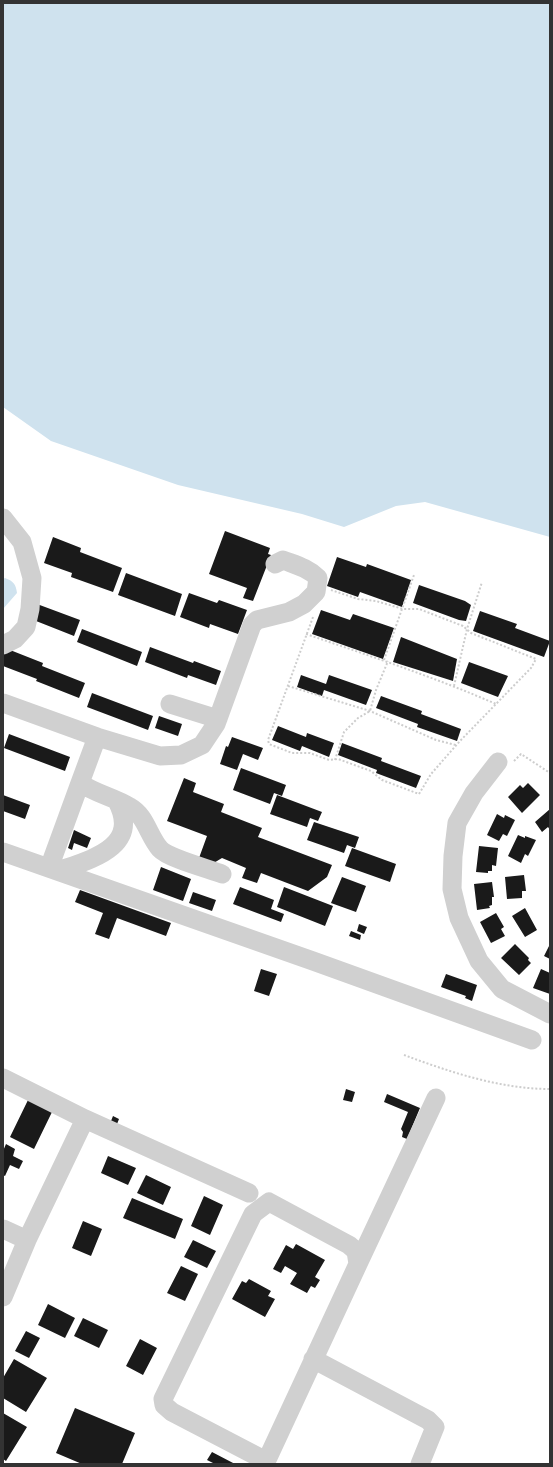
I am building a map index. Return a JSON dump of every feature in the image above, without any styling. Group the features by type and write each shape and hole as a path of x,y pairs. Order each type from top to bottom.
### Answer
{"street":[{"path":"3,518 22,542 32,578 30,610 26,627 15,639 3,645"},
{"path":"3,703 97,737 160,756 181,755 202,745 218,720 252,625 257,620 288,612 304,604 316,592 318,578 313,573 305,568 283,560 275,564"},
{"path":"170,704 218,720"},
{"path":"53,870 80,783 97,737"},
{"path":"498,762 474,793 457,823 453,856 452,889 459,918 479,961 502,988 550,1014"},
{"path":"80,783 89,790 131,807 141,815 150,834 161,850 174,857 222,874"},
{"path":"53,870 91,859 116,844 122,835 124,826 122,811 117,801"},
{"path":"3,852 306,958 532,1040"},
{"path":"3,1078 85,1119 249,1193"},
{"path":"358,1264 356,1251 350,1244 269,1202 253,1214 163,1399 164,1405 172,1412 266,1462 436,1098"},
{"path":"3,1297 26,1240 85,1119"},
{"path":"3,1229 26,1240"},
{"path":"313,1359 428,1420 435,1427 420,1464"}],"path":[{"path":"384,660 414,575"},
{"path":"454,686 467,629 482,582"},
{"path":"314,614 268,740 270,744 292,753 310,753 328,760 338,759 372,771 382,780 419,794 431,774 456,745 531,668 536,660 471,633 463,626 419,609 403,609 376,601 358,599 329,589"},
{"path":"306,634 388,661 496,704"},
{"path":"334,760 344,732 358,718 370,711 376,690 388,661"},
{"path":"288,686 370,711 436,740 456,745"},
{"path":"498,762 508,766 521,754 550,773"},
{"path":"404,1055 490,1082 525,1088 550,1088"}],"water":[{"path":"3,3 550,3 550,537 425,502 396,506 344,527 302,514 178,485 51,441 3,407"},
{"path":"5,578 14,583 17,593 3,609 3,579"}],"building":[{"path":"225,531 270,548 268,554 271,555 253,601 243,598 247,588 209,574"},
{"path":"53,537 81,548 80,552 122,568 113,592 71,577 72,573 44,563"},
{"path":"337,557 366,567 367,564 411,580 402,607 360,592 358,597 327,586"},
{"path":"126,573 182,594 175,616 118,595"},
{"path":"419,585 465,601 471,605 466,621 459,620 413,603"},
{"path":"189,593 217,603 219,600 247,610 238,634 210,624 209,628 180,617"},
{"path":"37,604 80,620 74,636 31,619"},
{"path":"321,610 350,620 353,614 394,628 383,659 312,634"},
{"path":"480,611 517,624 515,628 550,641 544,657 473,631"},
{"path":"82,629 142,652 137,666 77,642"},
{"path":"401,637 457,659 453,681 393,662"},
{"path":"150,647 193,663 194,661 221,671 216,685 188,675 187,678 145,662"},
{"path":"5,648 43,663 42,666 85,683 79,698 36,681 37,679 3,666 3,654"},
{"path":"469,662 508,676 498,697 461,683"},
{"path":"301,675 326,684 329,675 372,690 366,705 324,690 322,696 297,687"},
{"path":"92,693 153,716 148,730 87,707"},
{"path":"381,696 422,711 421,714 461,729 457,741 417,727 418,724 376,708"},
{"path":"159,716 182,724 178,736 155,728"},
{"path":"278,726 306,737 307,733 334,743 329,757 302,746 300,751 272,740"},
{"path":"9,734 70,757 65,771 4,748"},
{"path":"232,737 263,748 258,760 243,754 237,770 220,764 226,746 228,747"},
{"path":"342,743 382,758 381,761 421,776 416,788 376,773 377,770 338,755"},
{"path":"241,768 286,785 282,796 274,793 270,804 233,790"},
{"path":"184,778 196,783 193,792 224,804 221,812 262,828 258,837 332,865 327,877 308,891 261,873 257,883 242,878 246,868 222,858 212,864 199,858 207,836 167,821"},
{"path":"528,783 540,795 522,813 508,797 520,785 523,788"},
{"path":"3,795 30,805 25,819 3,811"},
{"path":"277,795 322,812 318,821 310,818 307,827 270,814"},
{"path":"550,809 550,830 548,827 542,832 535,822"},
{"path":"497,814 504,818 505,815 515,820 507,836 503,834 499,841 487,835"},
{"path":"314,822 359,837 355,848 347,845 344,853 307,840"},
{"path":"74,830 91,838 87,848 74,843 72,850 68,848"},
{"path":"518,835 536,840 528,856 525,854 521,863 508,856"},
{"path":"479,846 498,848 496,866 492,865 492,871 488,871 488,873 476,872"},
{"path":"352,848 396,864 390,882 345,866"},
{"path":"161,867 191,879 183,901 153,890"},
{"path":"524,875 526,891 522,891 522,898 507,899 505,877"},
{"path":"342,877 366,886 356,912 331,903"},
{"path":"492,882 494,897 492,897 492,905 489,906 490,908 477,910 474,884"},
{"path":"240,887 274,900 271,909 284,914 281,922 233,904"},
{"path":"284,887 333,906 325,926 277,907"},
{"path":"80,890 171,923 166,936 117,918 109,939 95,934 103,913 75,902"},
{"path":"193,892 216,900 212,911 189,903"},
{"path":"525,908 537,930 525,937 512,916"},
{"path":"496,913 504,927 501,929 505,936 491,943 480,922"},
{"path":"359,924 367,927 364,934 357,931"},
{"path":"351,931 361,935 360,940 349,936"},
{"path":"515,944 529,958 528,960 531,963 519,975 501,958"},
{"path":"550,944 550,959 544,956"},
{"path":"261,969 277,974 269,996 254,991"},
{"path":"541,969 550,973 550,994 533,988"},
{"path":"446,974 477,985 472,1001 465,998 466,996 441,987"},
{"path":"346,1089 355,1092 352,1102 343,1100"},
{"path":"387,1094 420,1108 407,1139 402,1137 403,1132 401,1129 408,1112 384,1102"},
{"path":"28,1100 52,1112 34,1149 10,1137"},
{"path":"113,1116 119,1119 117,1124 111,1121"},
{"path":"6,1144 15,1149 13,1156 23,1161 19,1169 10,1165 5,1176 3,1175 3,1151"},
{"path":"108,1156 136,1168 128,1185 101,1173"},
{"path":"146,1175 171,1187 163,1205 137,1193"},
{"path":"204,1196 223,1205 210,1235 191,1226"},
{"path":"132,1198 183,1219 175,1239 123,1218"},
{"path":"83,1221 102,1229 91,1256 72,1248"},
{"path":"193,1240 216,1251 207,1268 184,1257"},
{"path":"296,1244 325,1260 315,1277 320,1280 315,1288 311,1286 307,1293 290,1284 297,1273 285,1266 281,1273 273,1269 286,1245 293,1249"},
{"path":"181,1266 198,1274 185,1301 167,1293"},
{"path":"249,1279 271,1291 268,1296 275,1299 265,1317 232,1299 242,1281 246,1283"},
{"path":"48,1304 75,1318 65,1338 38,1325"},
{"path":"83,1318 108,1330 99,1348 74,1336"},
{"path":"26,1331 40,1338 29,1358 15,1351"},
{"path":"140,1339 157,1348 143,1375 126,1366"},
{"path":"14,1359 47,1378 26,1412 3,1398 3,1378"},
{"path":"75,1408 135,1433 122,1464 82,1464 56,1453"},
{"path":"3,1413 27,1427 6,1461 3,1459"},
{"path":"212,1452 235,1464 215,1464 207,1460"}]}
